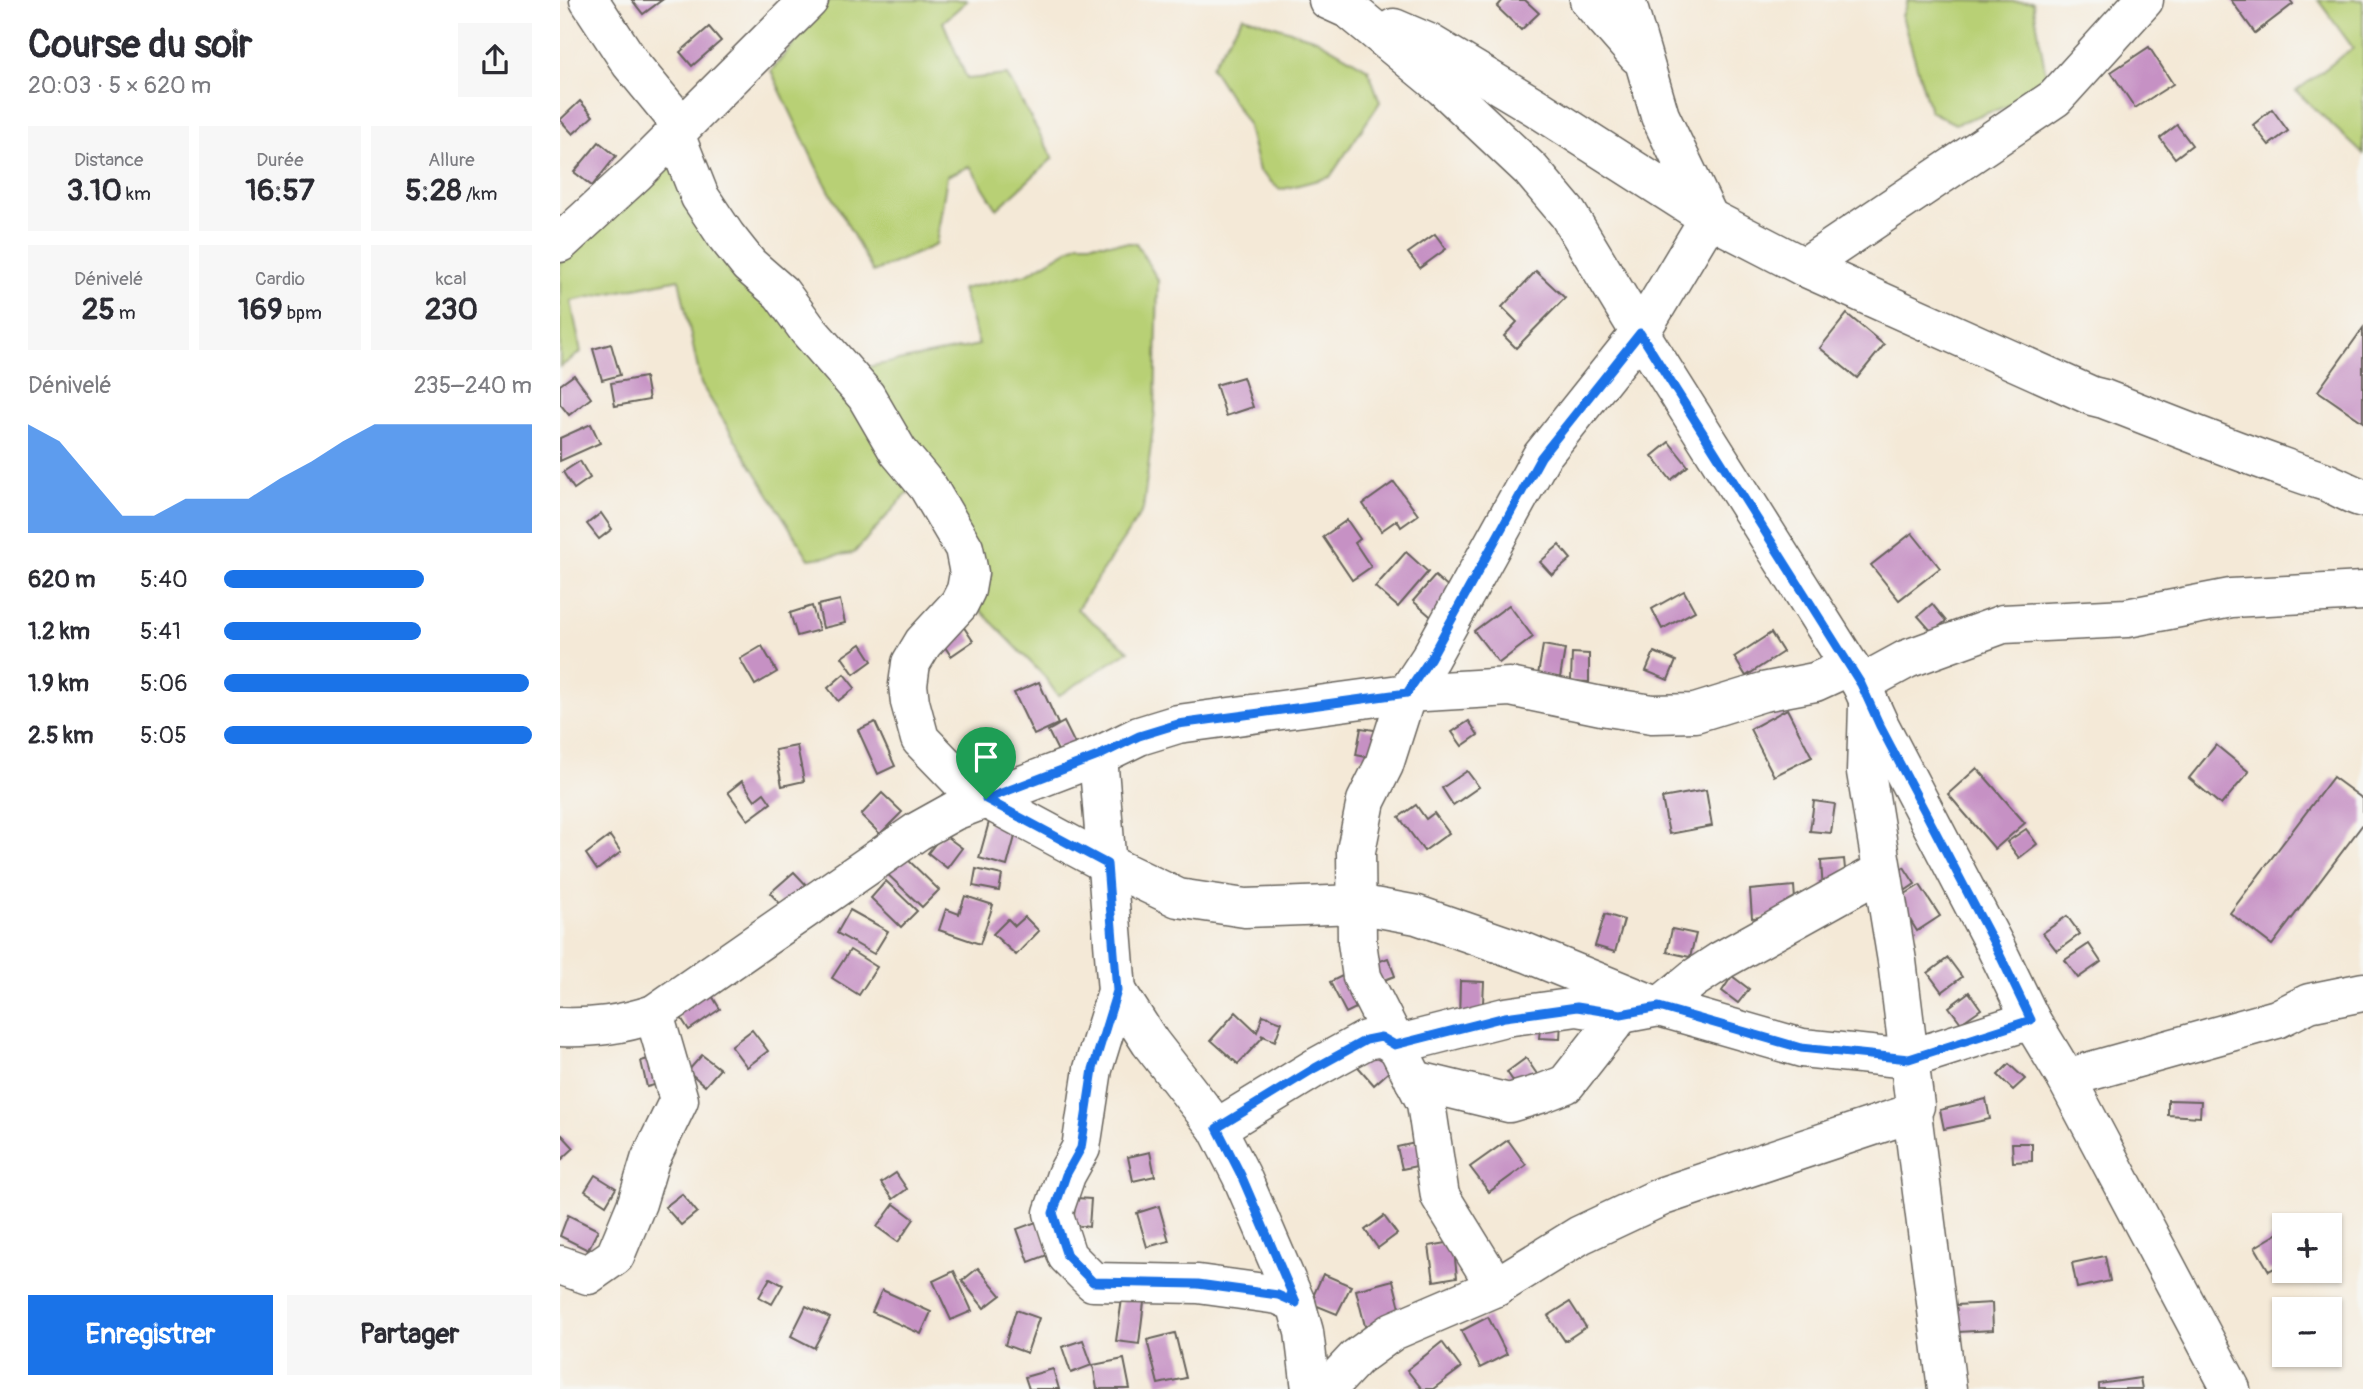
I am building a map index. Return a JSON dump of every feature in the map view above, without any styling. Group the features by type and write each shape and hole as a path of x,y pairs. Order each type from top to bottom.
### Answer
{"street":[{"path":"589,0 679,130 700,197 726,236 749,265 781,293 808,330 866,396 898,451 928,487 964,548 969,573 966,590 959,604 923,643 911,663 909,702 920,739 983,800 1178,898 1245,908 1357,904 1417,915 1527,953 1659,1007 1801,1048 1909,1059 2031,1020"},
{"path":"560,243 679,130 809,0"},
{"path":"1589,0 1645,65"},
{"path":"1626,0 1660,116 1709,218"},
{"path":"1804,267 2055,98 2144,0"},
{"path":"1339,5 1429,43 1537,108 1709,218 1804,267 2092,396 2263,461 2330,483 2349,495 2363,498"},
{"path":"1339,5 1443,87 1531,170 1568,214 1860,684 2031,1020 2066,1078 2231,1389"},
{"path":"1496,1287 1440,1196 1426,1103 1362,977 1357,942 1356,851 1366,801 1384,765 1407,693 1430,659 1541,457 1640,333 1709,218"},
{"path":"560,1027 598,1028 654,1014 895,845 954,811 1098,756 1139,736 1178,724 1407,693 1510,687 1652,714 1695,713 1763,691 1815,682 1860,684 1907,659 2003,624 2127,618 2231,598 2363,590"},
{"path":"1860,684 1866,772 1897,961 1915,1106 1912,1112 1947,1389"},
{"path":"1098,756 1117,991 1093,1069 1081,1148 1066,1175 1053,1213 1067,1256 1093,1282 1198,1284 1278,1295 1296,1303"},
{"path":"1217,1128 1366,1040 1381,1037 1395,1045 1505,1017 1577,1007 1621,1014 1659,1007 1693,979 1722,960 1882,871"},
{"path":"1117,991 1150,1042 1217,1128 1241,1175 1296,1303 1304,1332 1311,1389"},
{"path":"2066,1078 2277,1019 2309,1003 2363,992"},
{"path":"560,1265 587,1275 615,1256 650,1160 679,1100 654,1014"},
{"path":"1414,1080 1508,1103 1543,1093 1566,1084 1621,1014"},
{"path":"1327,1389 1356,1358 1393,1331 1496,1287 1580,1235 1663,1196 1912,1112"}],"green space":[{"path":"830,0 968,0 943,22 967,79 1007,75 1053,158 997,209 970,166 947,176 936,245 873,272 816,166 771,71"},
{"path":"1908,0 2033,2 2049,92 1955,124 1930,111 1902,16"},
{"path":"2318,0 2363,0 2363,154 2296,91 2353,48"},
{"path":"1243,16 1316,39 1368,69 1380,102 1330,177 1280,190 1259,171 1247,123 1211,67"},
{"path":"678,150 847,371 979,345 962,289 1027,274 1079,243 1136,243 1158,280 1155,412 1143,510 1077,609 1129,651 1058,696 1044,676 978,608 917,482 854,553 809,559 701,384 679,279 571,301 581,352 560,367 560,255"}],"building":[{"path":"632,0 662,0 643,14"},
{"path":"1503,0 1525,0 1539,13 1521,30 1497,7"},
{"path":"2231,0 2290,0 2293,4 2255,33"},
{"path":"709,27 721,41 692,66 680,52"},
{"path":"2149,47 2173,84 2135,108 2111,72"},
{"path":"580,101 593,116 573,134 560,120"},
{"path":"2272,109 2288,131 2269,145 2253,125"},
{"path":"2177,125 2192,145 2175,158 2160,138"},
{"path":"599,142 616,156 592,186 574,172"},
{"path":"1435,234 1446,249 1420,268 1408,253"},
{"path":"1536,271 1565,298 1516,348 1504,336 1517,322 1502,307"},
{"path":"1847,314 1884,345 1857,378 1820,348"},
{"path":"2363,328 2363,422 2318,391"},
{"path":"611,344 620,375 602,380 593,349"},
{"path":"574,375 591,398 569,415 560,404 560,385"},
{"path":"645,377 649,400 615,406 611,383"},
{"path":"1243,377 1253,407 1226,416 1216,385"},
{"path":"591,424 600,443 560,461 560,438"},
{"path":"1669,442 1688,466 1671,480 1652,456"},
{"path":"580,461 590,478 574,489 563,472"},
{"path":"1394,482 1418,515 1401,527 1397,520 1381,531 1363,504"},
{"path":"601,513 612,529 599,539 587,524"},
{"path":"1347,520 1360,539 1355,543 1371,567 1352,580 1323,537"},
{"path":"1912,533 1940,568 1899,600 1871,565"},
{"path":"1559,545 1571,559 1552,575 1540,562"},
{"path":"1406,552 1428,572 1398,607 1375,587"},
{"path":"1435,576 1459,597 1437,622 1413,601"},
{"path":"1684,591 1695,611 1662,629 1652,609"},
{"path":"840,600 845,623 823,628 818,605"},
{"path":"1932,604 1946,621 1932,632 1918,616"},
{"path":"1509,605 1533,637 1499,663 1474,631"},
{"path":"812,606 819,630 797,636 790,613"},
{"path":"961,623 973,641 951,656 939,638"},
{"path":"1771,633 1783,652 1746,676 1734,657"},
{"path":"861,644 872,661 854,674 842,657"},
{"path":"1543,645 1565,649 1560,678 1538,675"},
{"path":"762,646 777,672 755,685 740,659"},
{"path":"1654,652 1676,661 1668,680 1646,671"},
{"path":"1572,653 1589,654 1589,682 1571,681"},
{"path":"844,674 855,688 838,701 828,688"},
{"path":"1039,682 1058,724 1034,735 1014,693"},
{"path":"1787,709 1812,757 1774,776 1750,729"},
{"path":"1469,721 1478,735 1462,746 1452,732"},
{"path":"875,722 895,766 878,774 858,730"},
{"path":"1064,722 1075,744 1059,753 1048,731"},
{"path":"1361,728 1381,731 1376,759 1356,755"},
{"path":"2216,745 2249,772 2221,805 2189,778"},
{"path":"797,746 804,781 782,786 775,750"},
{"path":"1977,768 2025,823 1995,849 1948,794"},
{"path":"1467,771 1479,787 1453,805 1442,788"},
{"path":"2333,777 2363,799 2363,824 2272,945 2230,913"},
{"path":"742,781 755,800 764,793 771,803 748,820 728,792"},
{"path":"1706,790 1712,826 1669,834 1662,798"},
{"path":"882,793 902,812 880,834 861,815"},
{"path":"1814,801 1835,804 1831,833 1810,831"},
{"path":"1416,805 1426,819 1434,813 1449,833 1424,851 1399,817"},
{"path":"989,822 1017,829 1007,866 979,858"},
{"path":"2026,829 2037,844 2019,858 2007,842"},
{"path":"943,834 962,848 947,868 928,853"},
{"path":"610,836 621,852 597,870 586,854"},
{"path":"900,852 939,890 922,907 883,870"},
{"path":"1844,859 1847,890 1823,892 1821,861"},
{"path":"1904,867 1915,884 1903,892 1892,875"},
{"path":"976,869 1002,875 999,891 973,886"},
{"path":"794,872 811,890 788,912 770,893"},
{"path":"886,881 917,911 901,927 871,898"},
{"path":"1920,885 1940,916 1917,931 1897,899"},
{"path":"1794,886 1796,914 1752,918 1750,890"},
{"path":"965,896 993,905 980,944 939,930 946,909 959,914"},
{"path":"850,910 888,931 874,954 837,933"},
{"path":"1605,914 1624,920 1615,952 1595,946"},
{"path":"2067,916 2080,934 2057,951 2043,933"},
{"path":"1025,917 1039,931 1016,955 993,934 1008,919 1015,926"},
{"path":"1672,929 1696,934 1690,957 1667,952"},
{"path":"2089,944 2101,962 2078,978 2065,960"},
{"path":"850,950 877,967 859,995 832,978"},
{"path":"1388,958 1395,976 1369,986 1362,968"},
{"path":"1948,958 1962,977 1942,992 1928,973"},
{"path":"1350,972 1366,1003 1346,1013 1330,982"},
{"path":"1732,976 1749,989 1738,1003 1722,991"},
{"path":"1460,981 1484,982 1482,1023 1459,1022"},
{"path":"708,989 720,1009 689,1030 676,1010"},
{"path":"1969,992 1981,1009 1961,1023 1949,1007"},
{"path":"1236,1012 1257,1032 1263,1015 1282,1022 1275,1041 1261,1035 1263,1037 1238,1064 1211,1040"},
{"path":"1541,1021 1561,1022 1560,1039 1539,1038"},
{"path":"752,1030 768,1051 747,1067 731,1046"},
{"path":"1370,1045 1392,1069 1374,1085 1353,1061"},
{"path":"702,1055 720,1069 705,1086 688,1071"},
{"path":"659,1056 665,1082 647,1087 641,1061"},
{"path":"1526,1058 1541,1080 1522,1094 1507,1072"},
{"path":"2009,1064 2025,1079 2013,1090 1998,1075"},
{"path":"1986,1099 1990,1119 1944,1129 1940,1110"},
{"path":"2168,1100 2201,1101 2200,1117 2168,1115"},
{"path":"562,1135 574,1148 560,1161 560,1137"},
{"path":"1508,1140 1526,1165 1489,1192 1470,1167"},
{"path":"1420,1142 1426,1164 1402,1169 1397,1147"},
{"path":"2012,1143 2032,1143 2032,1161 2013,1162"},
{"path":"1150,1152 1155,1176 1133,1181 1128,1157"},
{"path":"896,1173 907,1189 893,1199 881,1183"},
{"path":"595,1175 616,1188 606,1205 585,1191"},
{"path":"682,1194 697,1212 681,1225 665,1207"},
{"path":"1076,1198 1091,1199 1089,1227 1073,1225"},
{"path":"894,1204 914,1219 898,1242 877,1227"},
{"path":"1159,1206 1169,1241 1147,1247 1137,1213"},
{"path":"568,1215 598,1230 588,1250 560,1236"},
{"path":"1384,1216 1397,1234 1378,1248 1365,1230"},
{"path":"1039,1221 1050,1254 1029,1262 1017,1229"},
{"path":"2272,1237 2272,1269 2269,1271 2255,1247"},
{"path":"1453,1242 1457,1277 1434,1281 1429,1246"},
{"path":"2105,1256 2110,1281 2077,1288 2072,1263"},
{"path":"978,1268 1001,1295 984,1308 962,1281"},
{"path":"954,1271 972,1311 951,1320 933,1281"},
{"path":"1323,1274 1351,1286 1337,1314 1310,1303"},
{"path":"770,1278 783,1285 772,1304 759,1297"},
{"path":"1393,1280 1402,1316 1365,1326 1356,1290"},
{"path":"882,1290 931,1312 921,1334 872,1312"},
{"path":"1122,1299 1144,1302 1139,1344 1116,1341"},
{"path":"1570,1302 1586,1327 1565,1341 1548,1316"},
{"path":"1992,1303 1993,1330 1958,1332 1956,1305"},
{"path":"806,1306 830,1318 814,1348 791,1336"},
{"path":"1016,1310 1039,1318 1027,1353 1005,1345"},
{"path":"1488,1317 1507,1354 1480,1368 1461,1331"},
{"path":"1175,1333 1186,1378 1158,1384 1147,1340"},
{"path":"1083,1340 1092,1365 1071,1373 1062,1347"},
{"path":"1442,1342 1461,1368 1433,1389 1422,1389 1407,1370"},
{"path":"1124,1359 1130,1389 1097,1389 1093,1365"},
{"path":"1053,1369 1059,1389 1029,1389 1025,1377"},
{"path":"2140,1378 2142,1389 2099,1389 2099,1384"}],"route":[{"path":"1640,333 1861,684 1868,703 1996,947 2031,1020 1909,1059 1801,1048 1659,1007 1621,1014 1577,1007 1505,1017 1395,1045 1381,1037 1366,1040 1217,1128 1241,1175 1296,1303 1278,1295 1198,1284 1093,1282 1067,1256 1053,1213 1066,1175 1081,1148 1093,1069 1117,991 1107,864 986,799 1098,756 1139,736 1178,724 1407,693 1430,659 1541,457 1640,333"}]}
